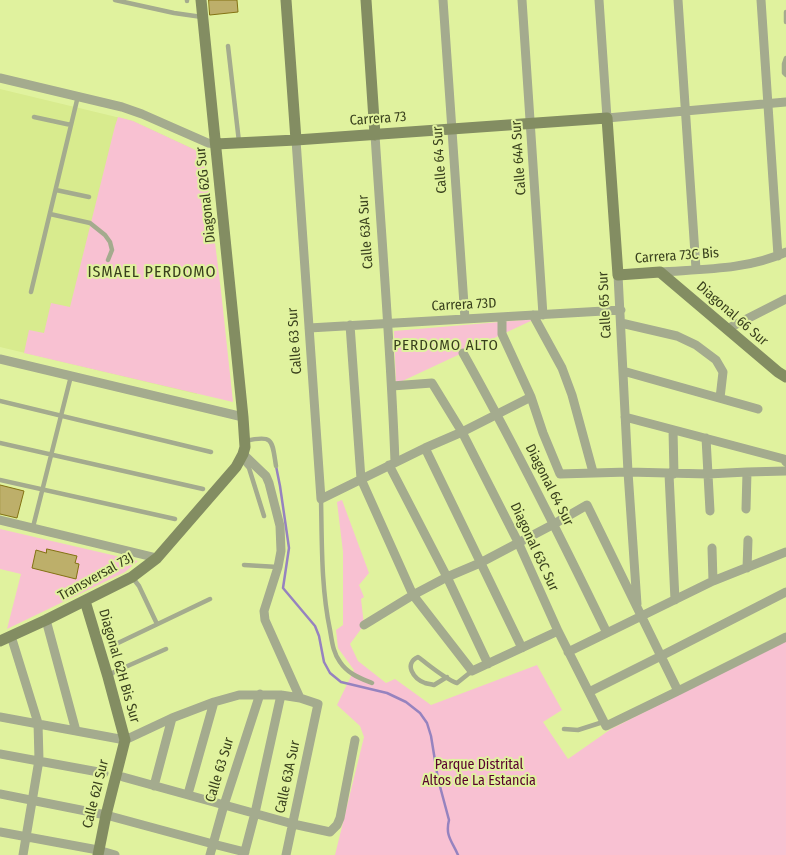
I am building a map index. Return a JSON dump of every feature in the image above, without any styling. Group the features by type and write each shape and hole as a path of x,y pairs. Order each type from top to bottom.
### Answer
{"street":[{"name":"Diagonal 62G Sur","path":"201,0 243,418 243,450"},
{"name":"Calle 63 Sur","path":"286,0 320,499"},
{"name":"Calle 63A Sur","path":"366,0 392,386 392,464"},
{"name":"Calle 64 Sur","path":"443,0 465,319"},
{"name":"Calle 64A Sur","path":"522,0 543,314"},
{"name":"Calle 65 Sur","path":"599,0 621,310 628,472 639,613"},
{"path":"678,0 696,270"},
{"path":"761,0 768,104 782,254"},
{"name":"Carrera 73","path":"0,78 136,112 208,143 216,144 375,135 607,118 786,102"},
{"name":"Carrera 73C Bis","path":"618,275 737,266 782,254"},
{"name":"Diagonal 66 Sur","path":"660,272 727,329 783,373"},
{"path":"727,329 786,299"},
{"name":"Carrera 73D","path":"309,328 621,310"},
{"path":"533,315 562,368 572,395 593,472"},
{"path":"502,317 502,334 531,396 543,433 560,474 593,472 708,474 786,471"},
{"path":"621,323 677,336 696,345 716,360 723,372 720,398"},
{"path":"350,325 361,479 413,596 472,671 558,631"},
{"name":"Diagonal 64 Sur","path":"462,353 497,413 554,524 606,633"},
{"path":"0,359 243,418"},
{"path":"623,371 758,409"},
{"name":"Diagonal 63C Sur","path":"392,386 432,383 462,432 518,542 568,652 605,724"},
{"path":"320,499 424,448 462,432 531,396"},
{"path":"625,417 784,458 786,462"},
{"path":"673,430 672,474 675,600"},
{"path":"706,438 710,511"},
{"path":"424,448 522,648"},
{"path":"243,450 270,483 280,526 281,551 264,611 265,620 300,698"},
{"name":"Transversal 73J","path":"0,641 132,577 157,558 236,467 243,450"},
{"path":"392,464 488,664"},
{"path":"746,509 747,472"},
{"path":"364,625 447,577 480,563 587,505 678,691"},
{"path":"0,520 157,558"},
{"path":"747,568 748,540"},
{"path":"712,548 713,582"},
{"path":"568,652 606,633 639,613 675,600 786,552"},
{"path":"589,692 786,592"},
{"name":"Diagonal 62H Bis Sur","path":"85,601 125,740"},
{"path":"46,620 76,731"},
{"path":"11,636 38,723 39,760 23,855"},
{"path":"605,724 678,691 786,637"},
{"name":"Calle 63 Sur","path":"210,855 260,694"},
{"path":"0,717 125,740 172,718 214,702 240,695 281,695 300,698"},
{"path":"0,794 106,815 244,853 255,813 281,695"},
{"name":"Calle 63A Sur","path":"286,855 318,704 300,698"},
{"path":"188,794 214,702"},
{"path":"154,786 172,718"},
{"name":"Calle 62I Sur","path":"98,853 125,740"},
{"path":"123,777 293,824 330,832 337,826 340,818 355,740"},
{"path":"0,754 104,773"},
{"path":"0,832 115,855"}],"lane":[{"path":"116,0 174,13 202,17"},
{"path":"786,12 786,22"},
{"path":"228,46 240,143"},
{"path":"786,58 784,73 786,75"},
{"path":"31,292 78,96"},
{"path":"34,117 72,125"},
{"path":"56,190 89,197"},
{"path":"50,214 90,223 105,235 110,242 112,250 108,260"},
{"path":"33,527 72,376"},
{"path":"0,402 211,452"},
{"path":"264,516 243,450 261,438 267,439 271,441 273,446 276,466"},
{"path":"0,443 203,489"},
{"path":"0,480 175,519"},
{"name":"Calle 63 Sur","path":"320,499 326,611 333,648 340,662 350,673 372,683"},
{"path":"244,565 278,567"},
{"path":"132,577 157,624"},
{"path":"118,644 210,599"},
{"path":"108,677 114,672 166,649"},
{"path":"447,677 434,685 425,683 412,673 410,669 411,663 418,657 457,683 472,671"},
{"path":"564,729 578,730 605,724"}],"shaded area":[{"path":"0,89 133,121 204,154 197,394 0,347"}],"green space":[{"path":"118,117 133,121 204,154 233,402 24,353 29,330 44,333 51,303 70,307"},
{"path":"535,319 396,384 394,331"},
{"name":"Parque Distrital Altos de La Estancia","path":"342,500 369,573 359,585 364,597 361,599 364,625 350,644 358,661 386,683 395,679 431,705 537,665 562,710 543,722 568,759 611,729 786,640 786,855 335,855 364,737 360,726 337,705 354,670 338,648 336,630 343,625 343,552 337,502"},
{"path":"0,529 138,561 125,572 7,629 21,574 0,569"}],"building":[{"path":"209,0 237,0 238,12 210,15"},
{"path":"0,485 24,491 17,518 0,514"},
{"path":"47,549 77,556 75,563 79,564 76,579 32,568 36,550 46,553"}],"waterway":[{"path":"276,466 289,548 283,588 315,626 324,662 330,673 341,682 387,693 406,702 420,713 427,723 438,779 449,820 448,830 451,842 458,855"}],"district":[{"name":"ISMAEL PERDOMO","path":"152,273"},
{"name":"PERDOMO ALTO","path":"446,346"}]}
